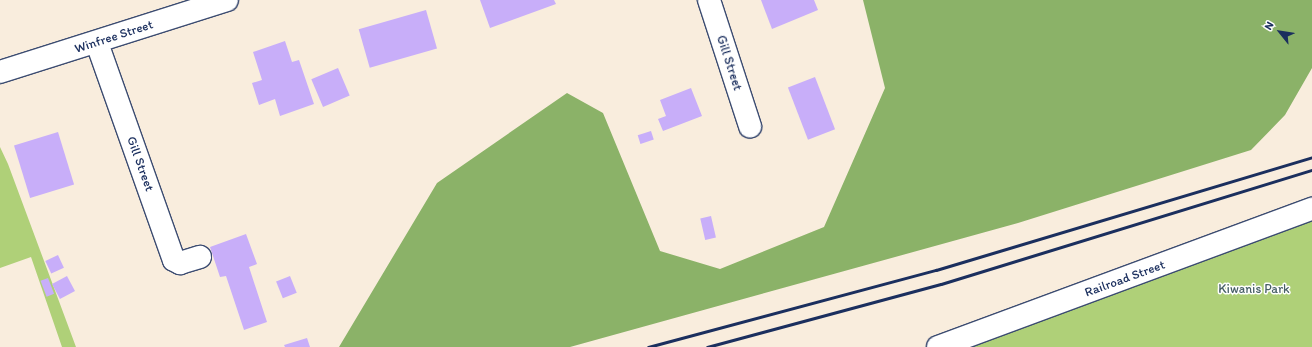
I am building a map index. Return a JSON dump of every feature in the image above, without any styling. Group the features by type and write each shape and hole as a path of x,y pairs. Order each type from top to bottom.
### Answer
{"street":[{"name":"Winfree Street","path":"0,72 97,43 227,0"},
{"name":"Gill Street","path":"709,0 750,126"},
{"name":"Gill Street","path":"97,43 174,260 180,263 200,257"},
{"name":"Railroad Street","path":"938,347 1312,210"}],"green space":[{"path":"863,0 1312,0 1312,68 1285,115 1251,150 1018,223 570,347 339,347 437,183 567,93 603,113 660,251 720,269 824,227 885,88"},
{"path":"0,147 8,164 76,347 62,347 31,257 0,268"},
{"name":"Kiwanis Park","path":"1312,204 1312,347 960,347"}],"building":[{"path":"480,0 554,0 556,4 490,28"},
{"path":"761,0 814,0 818,10 772,29"},
{"path":"426,10 437,48 370,68 359,29"},
{"path":"285,41 292,62 299,60 314,104 280,116 275,99 259,105 252,83 262,80 253,52"},
{"path":"338,68 350,96 323,107 311,79"},
{"path":"815,77 835,129 808,140 788,87"},
{"path":"691,88 702,116 663,131 658,119 666,116 660,100"},
{"path":"651,131 654,140 640,144 638,135"},
{"path":"58,132 74,185 30,198 14,145"},
{"path":"711,216 716,237 705,240 700,218"},
{"path":"246,234 257,264 249,267 267,322 244,330 226,276 220,277 210,247"},
{"path":"58,255 64,268 51,274 45,261"},
{"path":"67,276 75,291 60,299 52,284"},
{"path":"290,276 297,293 283,298 276,282"},
{"path":"48,278 54,294 47,297 41,281"},
{"path":"307,338 310,347 285,347 284,345"}],"railway":[{"path":"648,347 936,270 1312,157"},
{"path":"707,347 941,284 1312,170"}]}
